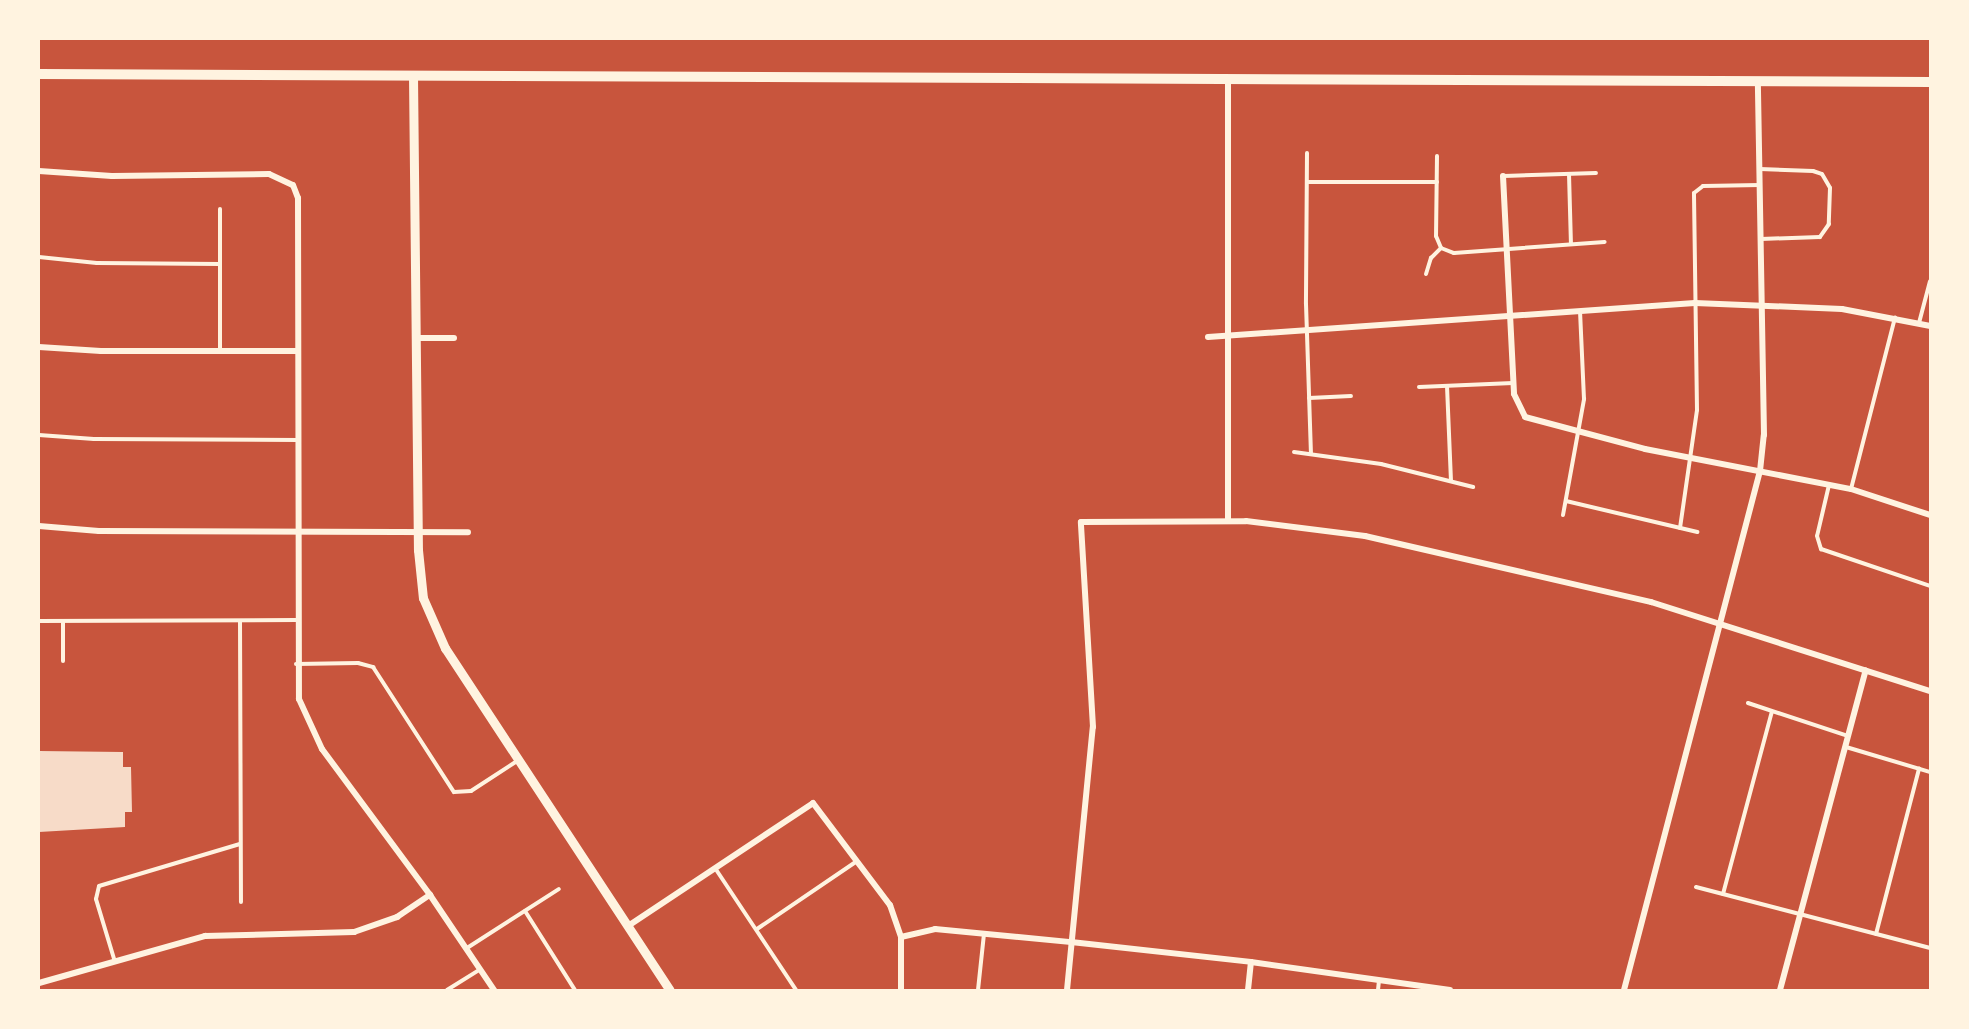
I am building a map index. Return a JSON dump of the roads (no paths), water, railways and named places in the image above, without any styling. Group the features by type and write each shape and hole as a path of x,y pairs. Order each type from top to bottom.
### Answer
{"main road":[{"path":"39,74 1930,82"}],"street":[{"path":"413,76 418,338 418,533 421,589 436,633 670,990"},
{"path":"1228,78 1228,520"},
{"path":"1624,990 1760,471 1764,435 1758,82"},
{"path":"39,171 112,176 269,174 288,180 298,198 299,440 296,620 298,699 313,734 430,895 494,990"},
{"path":"1503,176 1504,249 1513,383 1515,401 1525,417 1580,433 1692,459 1851,489 1930,514"},
{"path":"1208,337 1695,303 1842,309 1895,316 1930,326"},
{"path":"418,338 454,338"},
{"path":"39,346 298,351"},
{"path":"1067,990 1093,727 1081,522 1228,520 1365,536 1615,592 1720,622 1930,691"},
{"path":"39,526 99,531 468,532"},
{"path":"1780,990 1866,670"},
{"path":"628,926 813,803 890,905 901,937 901,990"},
{"path":"39,982 216,934 354,932 384,923 430,895"},
{"path":"901,937 935,930 1071,942 1251,962 1450,990"},
{"path":"1248,990 1251,962"}],"lane":[{"path":"1307,153 1307,331 1311,454"},
{"path":"1437,156 1436,236 1441,248 1449,252 1605,242"},
{"path":"1760,169 1813,171 1822,174 1830,188 1829,224 1824,234 1812,240 1761,239"},
{"path":"1503,176 1596,173"},
{"path":"1569,174 1571,244"},
{"path":"1307,182 1437,182"},
{"path":"1680,528 1692,459 1697,410 1696,189 1703,186 1760,185"},
{"path":"220,209 220,351"},
{"path":"1426,274 1431,258 1441,248"},
{"path":"39,258 97,263 220,264"},
{"path":"1919,323 1930,281"},
{"path":"1563,515 1580,433 1585,381 1580,310"},
{"path":"1851,489 1895,316"},
{"path":"1419,387 1513,383"},
{"path":"1447,386 1451,480"},
{"path":"1309,398 1351,396"},
{"path":"39,435 94,439 299,440"},
{"path":"1294,452 1381,464 1473,487"},
{"path":"1830,484 1817,536 1821,549 1930,586"},
{"path":"1566,501 1697,532"},
{"path":"39,621 296,620"},
{"path":"63,621 63,660"},
{"path":"240,621 241,902"},
{"path":"296,664 358,663 374,667 454,792 471,791 518,760"},
{"path":"1748,703 1848,736"},
{"path":"1723,894 1772,711"},
{"path":"1846,747 1930,772"},
{"path":"1876,934 1919,769"},
{"path":"115,962 97,907 99,886 240,844"},
{"path":"757,929 857,861"},
{"path":"714,867 796,990"},
{"path":"1696,887 1930,948"},
{"path":"467,948 559,889"},
{"path":"525,911 575,990"},
{"path":"978,990 984,934"},
{"path":"447,990 480,969"},
{"path":"1378,990 1379,980"}]}
